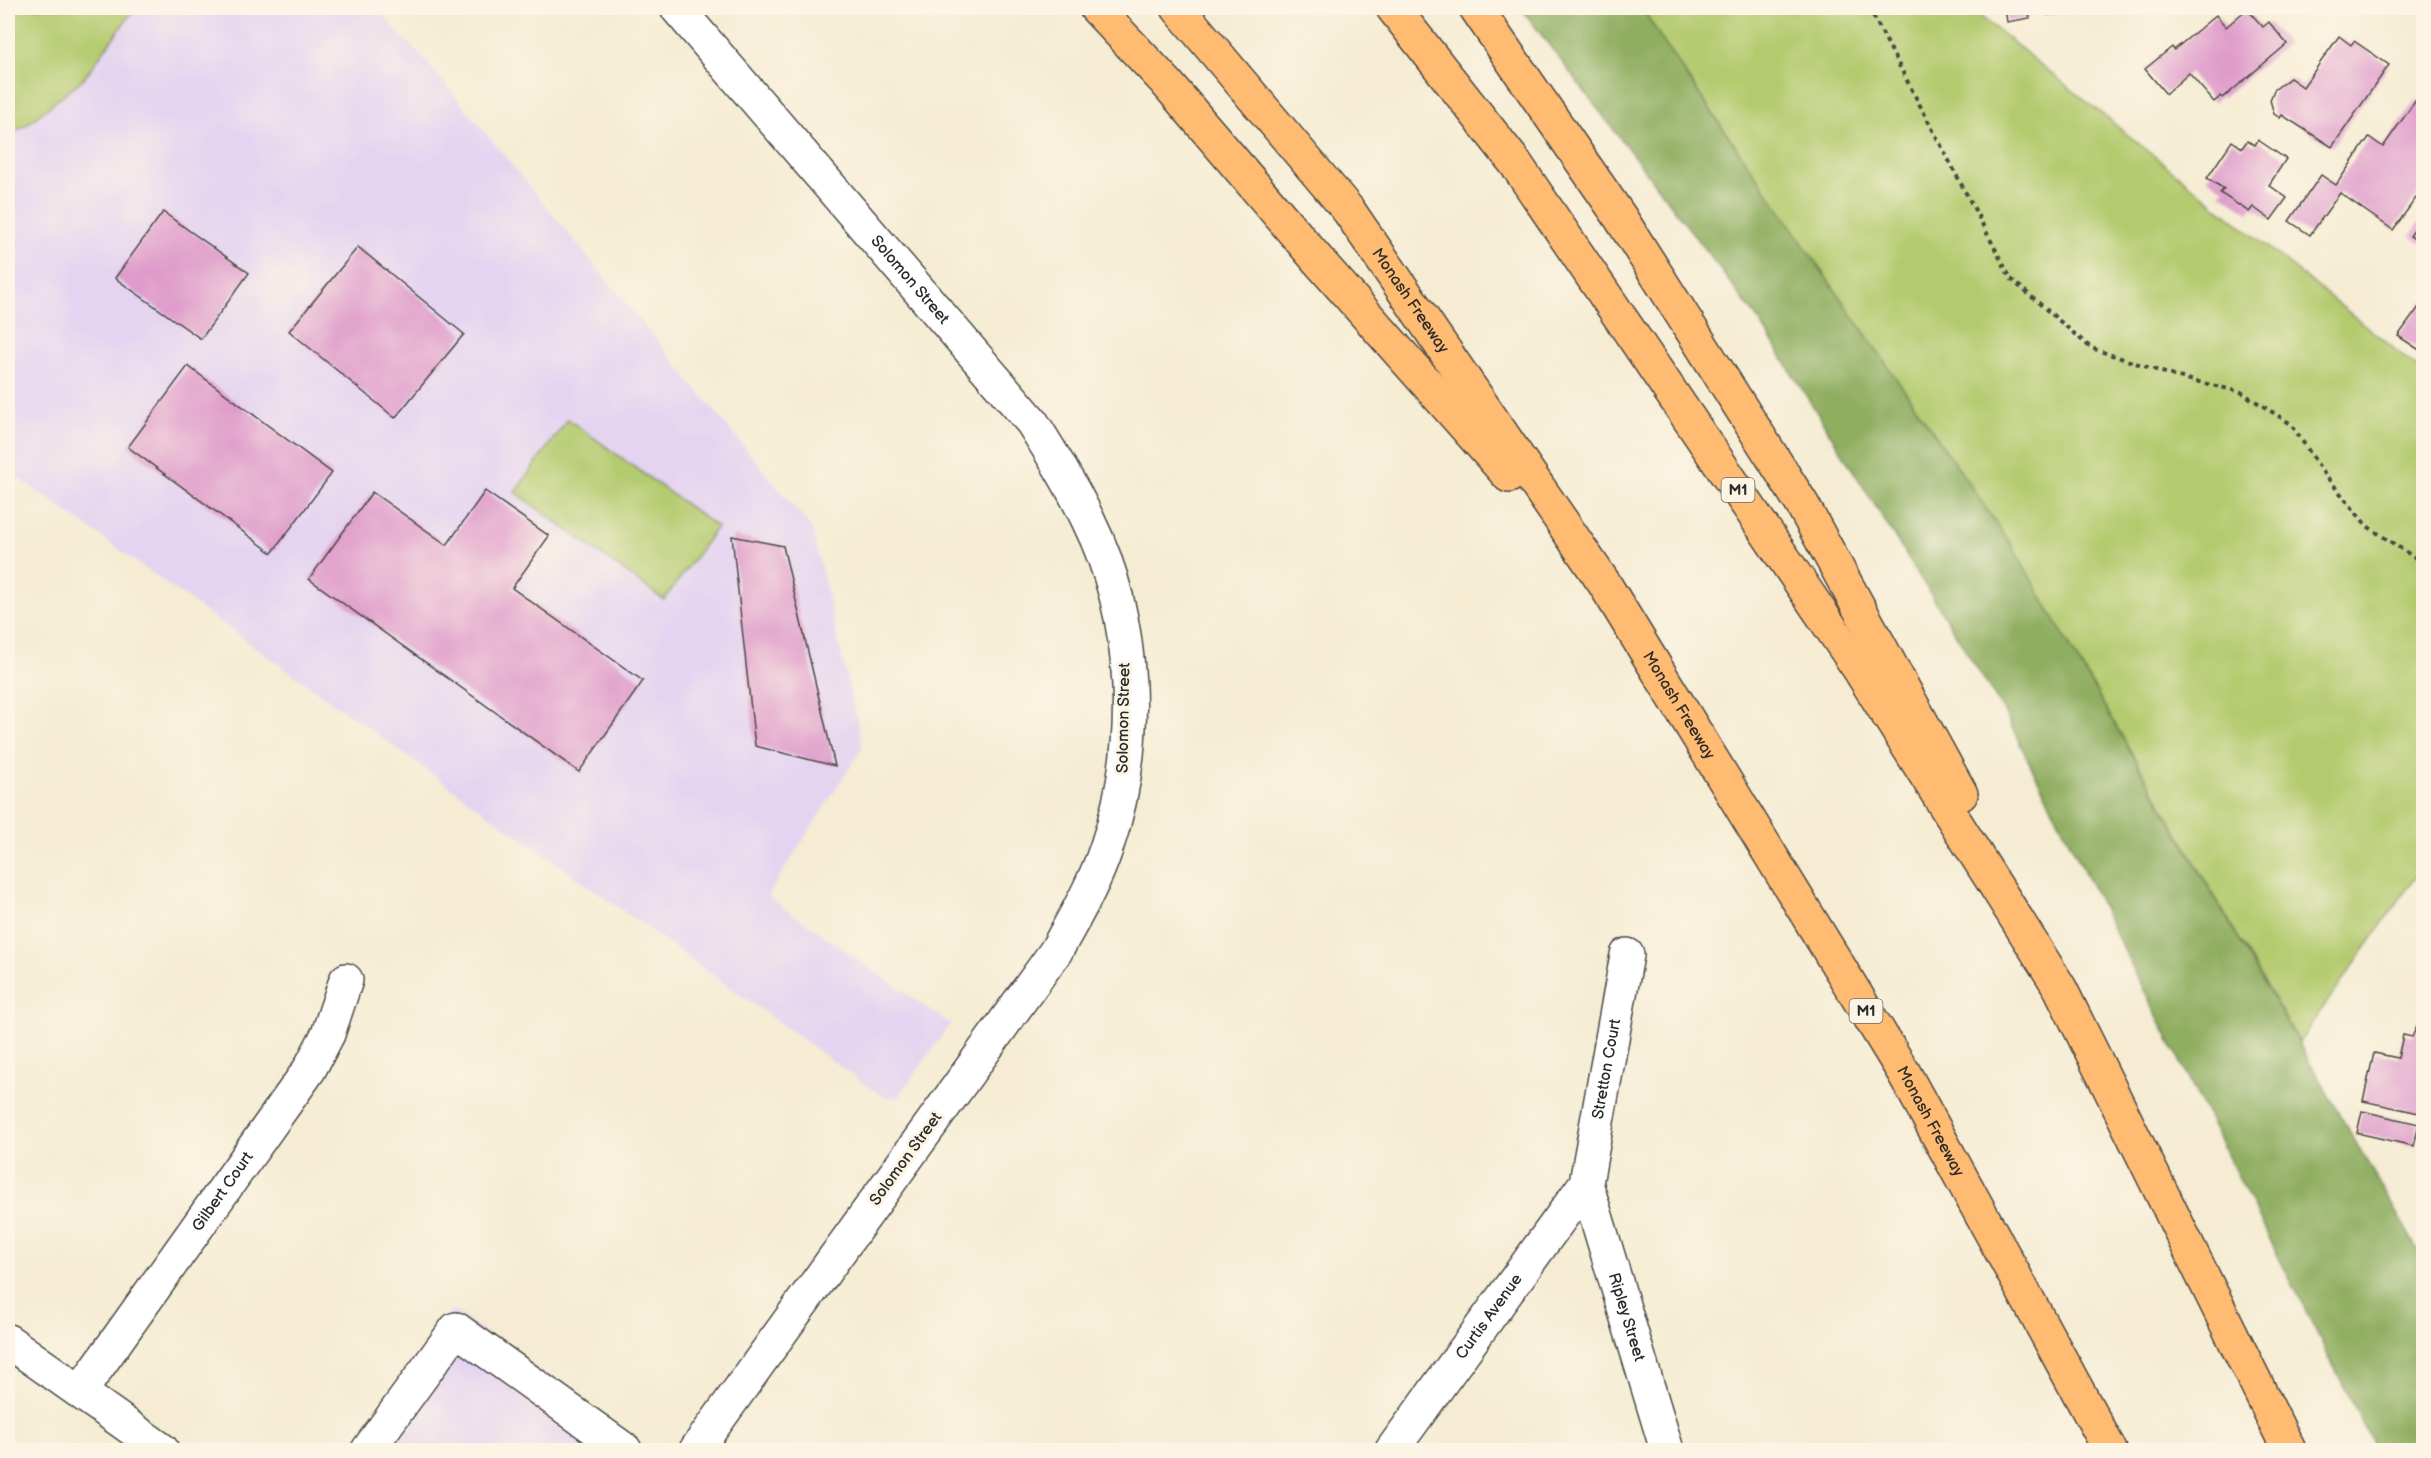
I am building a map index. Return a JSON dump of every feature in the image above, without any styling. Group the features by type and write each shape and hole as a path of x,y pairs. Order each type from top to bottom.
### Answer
{"highway":[{"path":"1096,8 1166,82 1316,258 1604,583"},
{"name":"Monash Freeway","path":"1178,8 1349,211 1604,583 1904,1073 2110,1450"},
{"name":"M1","path":"1393,8 1543,203 1858,669 2060,988 2289,1450"},
{"path":"1476,8 1620,217 1802,504 1931,736 2060,988"}],"street":[{"name":"Solomon Street","path":"676,8 1032,422 1059,464 1089,522 1107,567 1122,624 1128,701 1126,758 1121,799 1106,850 1083,902 1056,951 696,1450"},
{"name":"Stretton Court","path":"1586,1183 1627,955"},
{"name":"Gilbert Court","path":"80,1392 309,1070 328,1034 346,980"},
{"name":"Curtis Avenue","path":"1392,1450 1586,1183"},
{"name":"Ripley Street","path":"1586,1183 1667,1450"},
{"path":"368,1450 456,1329 625,1450"},
{"path":"8,1341 162,1450"}],"path":[{"path":"1869,8 2011,279 2091,348 2174,376 2241,392 2291,424 2322,471 2367,526 2424,564"}],"shaded area":[{"path":"8,8 376,8 427,62 812,529 863,747 767,896 950,1024 898,1098 883,1097 8,470"},
{"path":"452,1309 650,1450 350,1450"}],"green space":[{"path":"8,8 135,8 84,78 28,124 8,135"},
{"path":"1521,8 1642,8 2012,546 2423,1259 2423,1450 2376,1450 2002,708 1760,322"},
{"path":"1642,8 1970,8 2423,372 2423,866 2299,1042 2012,546"},
{"path":"568,419 717,527 664,600 515,492"}],"building":[{"path":"2005,8 2028,8 2030,18 2007,22"},
{"path":"2047,8 2079,8 2079,9 2048,15"},
{"path":"2247,9 2263,27 2269,22 2287,44 2223,98 2221,96 2214,102 2189,73 2166,94 2145,69 2172,47 2174,50 2216,15 2226,27"},
{"path":"2339,36 2351,45 2354,41 2389,65 2332,147 2282,115 2280,118 2274,114 2270,100 2274,90 2290,78 2303,87"},
{"path":"2416,100 2424,105 2424,187 2393,230 2340,193 2310,235 2289,221 2321,175 2336,185 2369,137 2383,147"},
{"path":"2258,140 2286,159 2269,185 2287,198 2271,220 2253,207 2249,212 2220,193 2224,189 2207,178 2232,141 2242,148 2247,141 2255,145"},
{"path":"163,212 249,273 201,339 115,278"},
{"path":"2424,216 2424,245 2410,236"},
{"path":"358,247 464,334 395,418 289,331"},
{"path":"2424,300 2424,353 2398,336"},
{"path":"188,366 332,473 272,553 128,447"},
{"path":"485,491 549,536 512,588 643,681 579,772 309,579 372,492 447,545"},
{"path":"732,536 783,546 835,766 755,746"},
{"path":"2424,1012 2424,1114 2363,1101 2374,1053 2398,1058 2403,1035 2412,1037"},
{"path":"2362,1111 2419,1124 2414,1146 2357,1133"}]}
